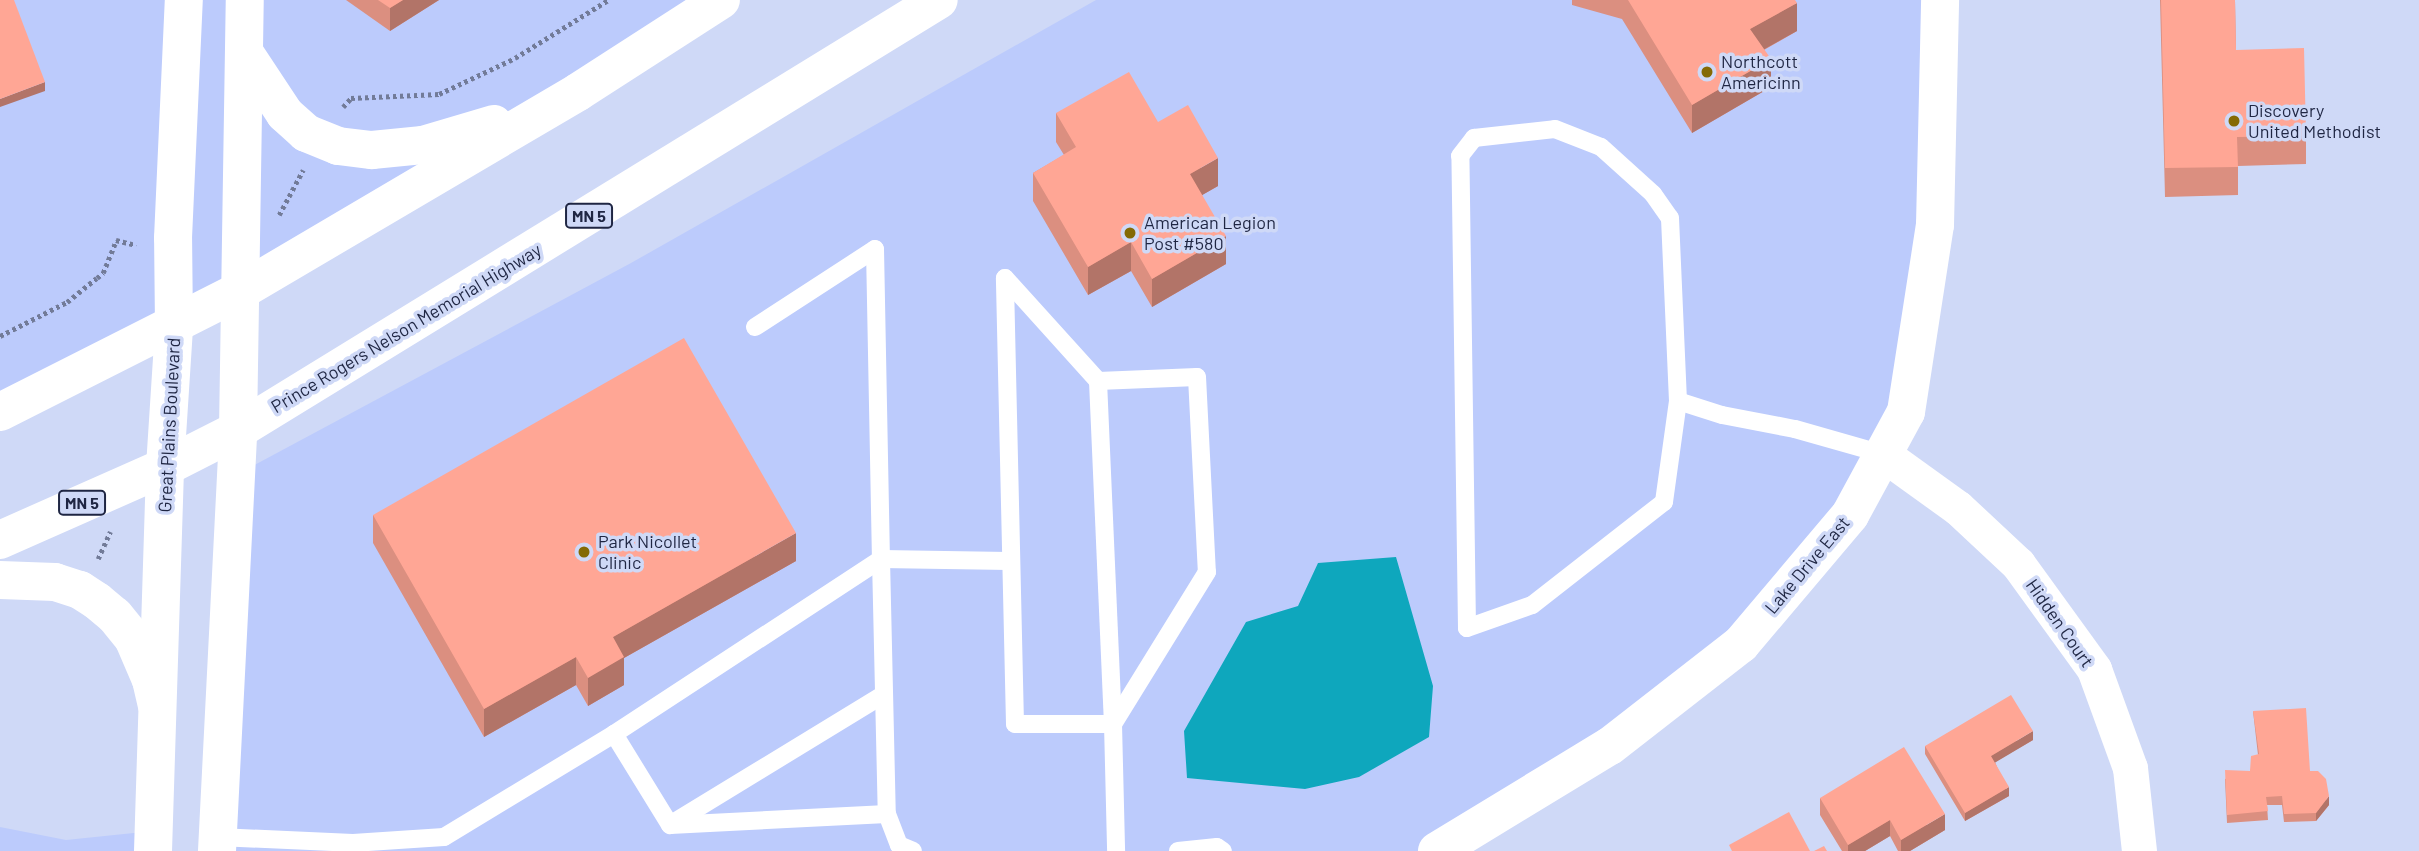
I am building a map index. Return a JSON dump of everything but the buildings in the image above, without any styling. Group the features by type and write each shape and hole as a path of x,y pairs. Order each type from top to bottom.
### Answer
{"street":[{"name":"Great Plains Boulevard","path":"153,851 165,467 174,327 173,238 184,0"},
{"path":"218,844 242,290 245,0"},
{"path":"0,412 174,327 242,290 578,92 721,0"},
{"name":"Prince Rogers Nelson Memorial Highway","path":"0,540 165,467 237,430 939,0"},
{"name":"Lake Drive East","path":"1437,851 1610,746 1741,643 1850,515 1906,412 1935,225 1940,0"},
{"path":"244,52 274,102 306,133 338,146 372,150 423,145 479,130 578,92"},
{"name":"Hidden Court","path":"1883,454 1958,508 2018,564 2094,670 2130,768 2139,851"},
{"path":"0,580 55,582 80,590 115,615 132,638 151,680 158,705"}],"lane":[{"path":"1555,129 1601,147 1653,194 1670,218 1678,401 1664,502 1532,605 1467,628 1460,156 1474,138 1555,129"},
{"path":"755,327 875,249 887,814 899,845 913,851"},
{"path":"1113,724 1014,724 1004,278 1098,382 1113,724 1116,851"},
{"path":"1098,382 1197,377 1207,572 1113,724"},
{"path":"1678,401 1722,415 1795,429 1883,454"},
{"path":"218,844 353,847 444,837 614,734 881,559 1009,561"},
{"path":"670,825 884,694"},
{"path":"614,734 670,825"},
{"path":"670,825 887,814"},
{"path":"1178,851 1217,846 1223,851"}],"path":[{"path":"96,563 114,525"}],"shaded area":[{"path":"0,0 709,0 0,412"},
{"path":"1096,0 1942,0 1903,418 1751,631 1437,851 217,851 236,475 631,263"},
{"path":"1396,557 1433,686 1429,737 1359,777 1305,789 1187,778 1184,731 1246,622 1298,606 1318,563"},
{"path":"0,827 66,840 153,831 153,851 0,851"}],"place":[{"name":"Northcott Americinn","path":"1707,72"},
{"name":"Discovery United Methodist","path":"2234,121"},
{"name":"American Legion Post #580","path":"1130,233"},
{"name":"Park Nicollet Clinic","path":"584,552"}]}
